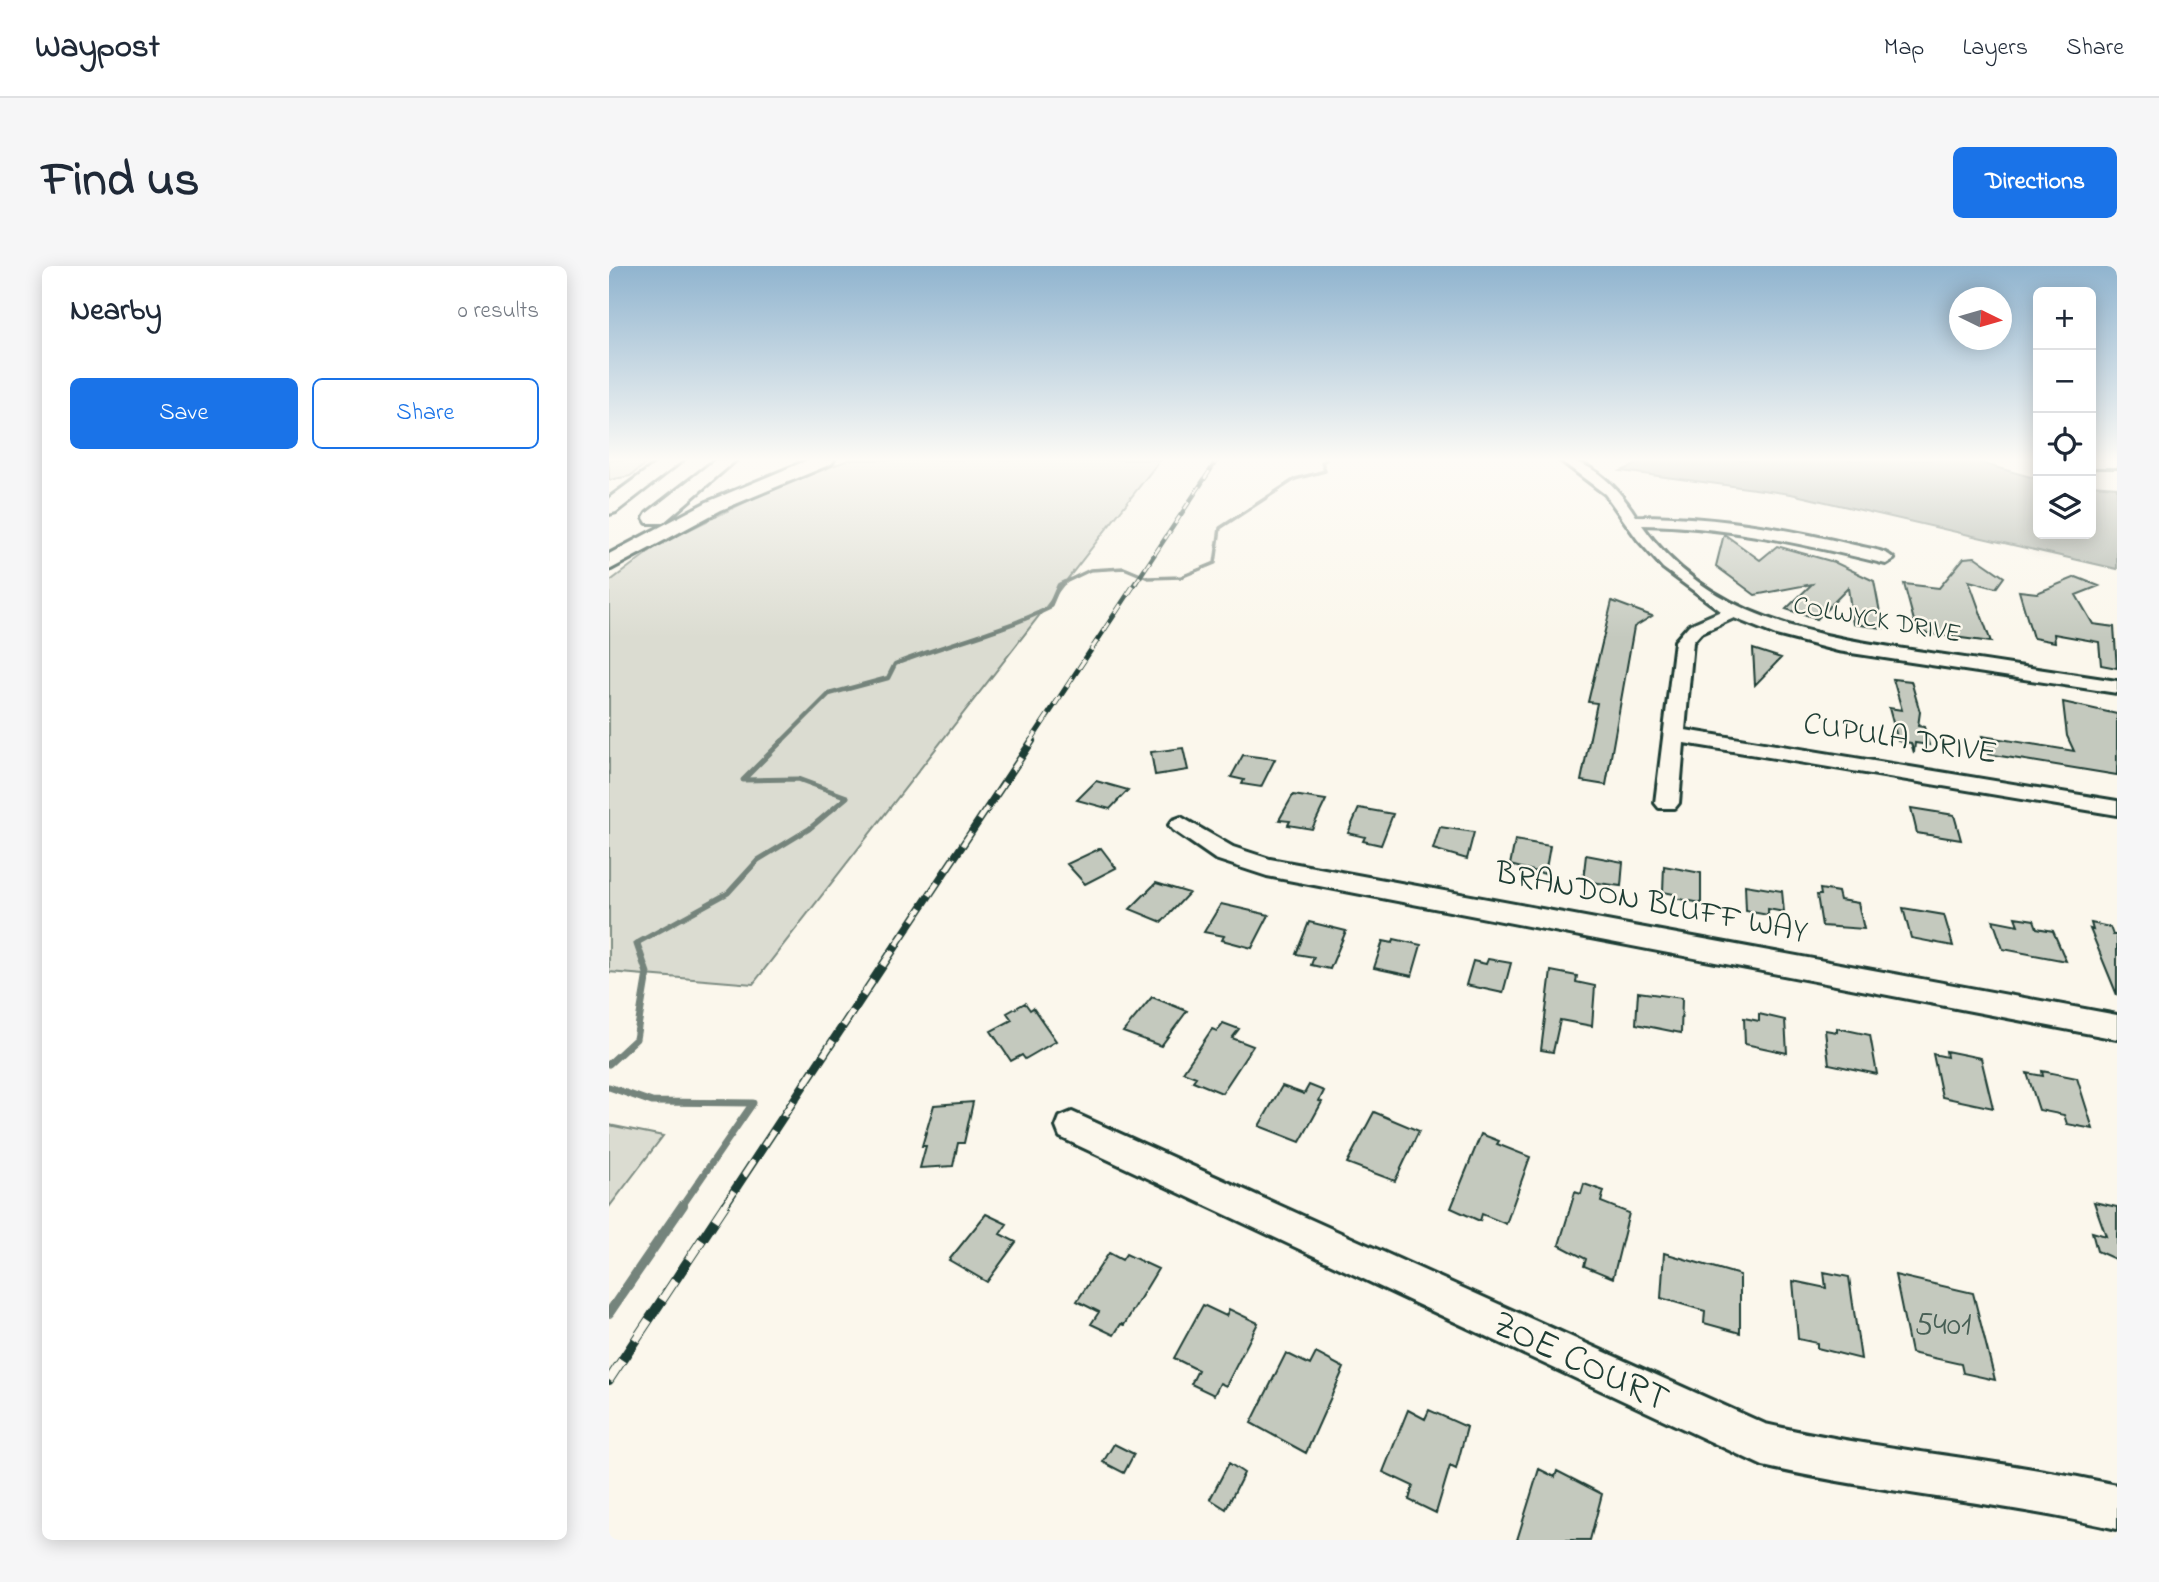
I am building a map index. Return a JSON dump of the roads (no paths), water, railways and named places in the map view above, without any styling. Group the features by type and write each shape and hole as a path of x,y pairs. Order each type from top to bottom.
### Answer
{"highway":[{"path":"609,553 651,519"},
{"path":"609,563 689,519"}],"street":[{"path":"1631,520 1689,520 1753,526 1886,559"},
{"name":"COLWYCK DRIVE","path":"1631,520 1649,544 1697,590 1732,613 1774,629 1838,645 2117,687"},
{"path":"1667,803 1684,641 1695,629 1732,613"},
{"name":"CUPULA DRIVE","path":"1674,735 2117,808"},
{"name":"BRANDON BLUFF WAY","path":"1181,825 1224,853 1267,867 2117,1027"},
{"name":"ZOE COURT","path":"1072,1127 1763,1445 1846,1464 2068,1495 2117,1507"}],"waterway":[{"path":"1061,584 1090,570 1124,568 1148,578 1181,577 1215,563 1220,528 1233,519"},
{"path":"1061,584 1065,582"},
{"path":"638,945 637,943 728,893 758,860 809,829 847,797 798,779 743,780 829,694 888,678 895,664 1049,608 1061,584"},
{"path":"609,1064 636,1039 647,973 637,944"},
{"path":"609,1087 652,1102 753,1103 682,1206"},
{"path":"609,1313 683,1205"}],"railway":[{"path":"1135,584 1178,519"},
{"path":"1030,742 1136,582"},
{"path":"896,945 1032,741"},
{"path":"724,1206 897,944"},
{"path":"609,1380 725,1205"}]}
